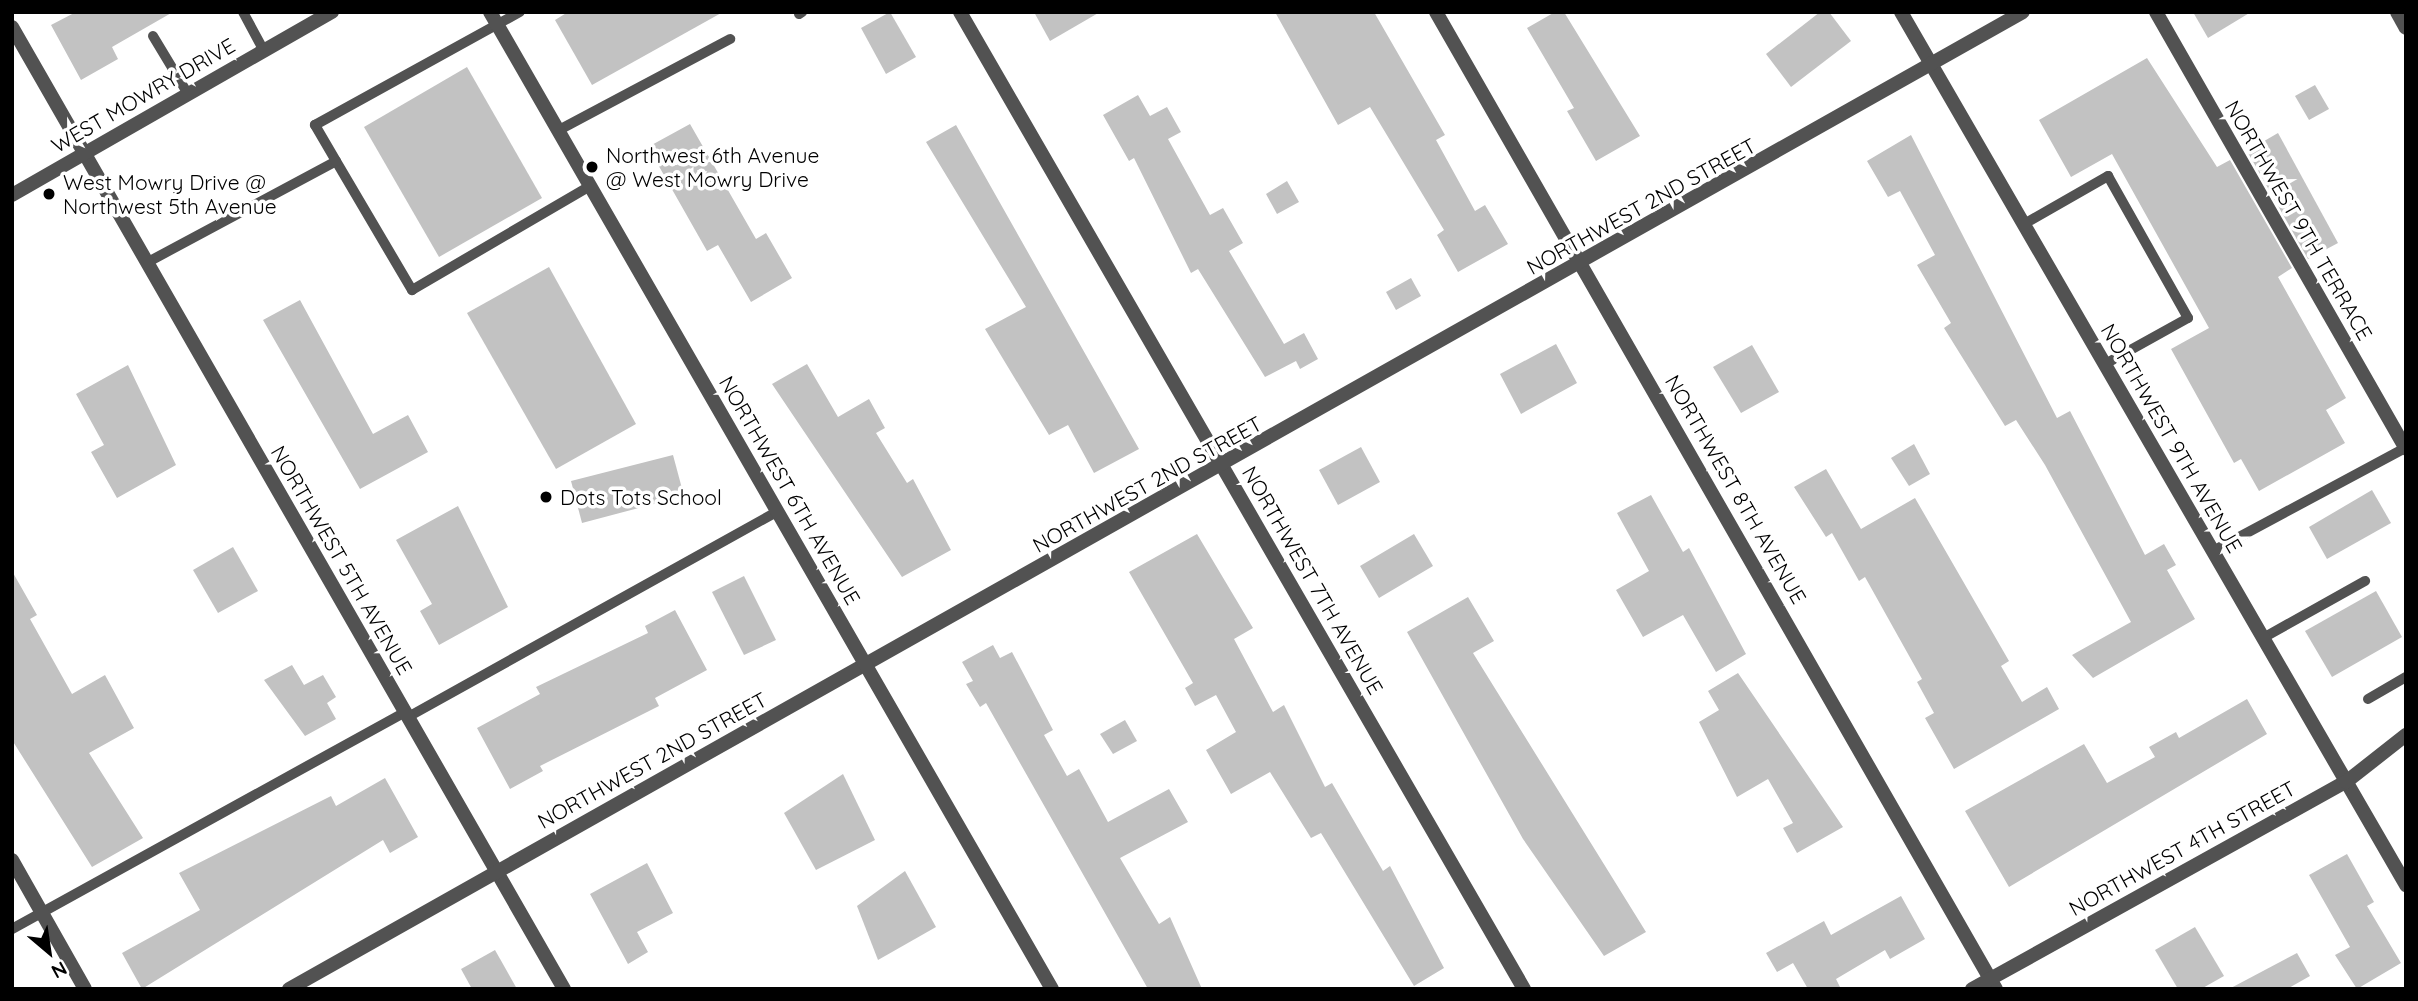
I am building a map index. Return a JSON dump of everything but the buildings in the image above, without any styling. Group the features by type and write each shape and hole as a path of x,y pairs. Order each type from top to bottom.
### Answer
{"street":[{"name":"WEST MOWRY DRIVE","path":"12,195 332,12"},
{"name":"NORTHWEST 7TH AVENUE","path":"960,12 1524,989"},
{"name":"NORTHWEST 8TH AVENUE","path":"1436,12 1582,262 1993,984"},
{"name":"NORTHWEST 9TH AVENUE","path":"1901,12 2406,885"},
{"name":"NORTHWEST 2ND STREET","path":"289,989 495,869 1223,466 2023,12"},
{"name":"NORTHWEST 9TH TERRACE","path":"2156,12 2405,449"},
{"path":"2397,12 2406,28"},
{"name":"NORTHWEST 6TH AVENUE","path":"494,19 1052,989"},
{"name":"NORTHWEST 5TH AVENUE","path":"12,27 564,989"},
{"name":"NORTHWEST 4TH STREET","path":"1972,989 1993,984 2346,782 2406,735"},
{"path":"12,860 85,989"}],"lane":[{"path":"243,12 264,51"},
{"path":"520,12 494,19 315,125 412,290 590,186"},
{"path":"153,36 188,94"},
{"path":"559,131 730,39"},
{"path":"148,262 336,161"},
{"path":"2024,224 2108,176 2188,318 2105,364"},
{"path":"2213,551 2405,449"},
{"path":"12,929 778,511"},
{"path":"2263,638 2365,581"},
{"path":"2368,699 2406,677"}],"place":[{"name":"Northwest 6th Avenue @ West Mowry Drive","path":"592,167"},
{"name":"West Mowry Drive @ Northwest 5th Avenue","path":"49,194"},
{"name":"Dots Tots School","path":"546,497"}]}
